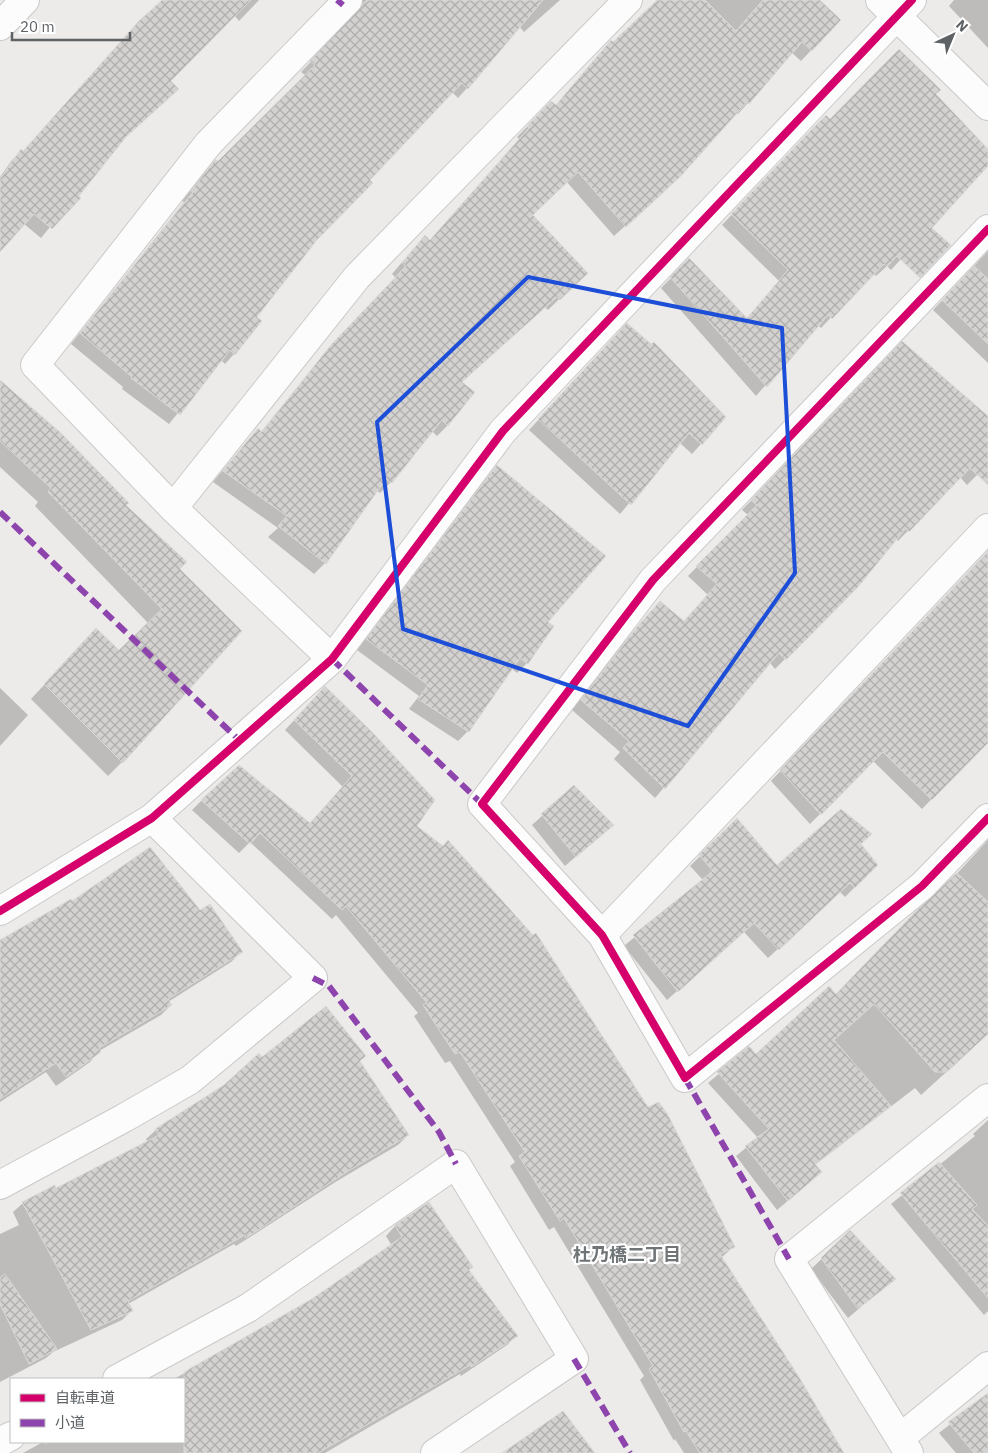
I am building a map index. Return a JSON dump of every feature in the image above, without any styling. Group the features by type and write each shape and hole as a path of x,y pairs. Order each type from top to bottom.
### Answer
{"street":[{"path":"0,26 25,0"},
{"path":"332,659 173,508 35,365 208,144 348,0"},
{"path":"173,508 357,277 628,0"},
{"path":"0,911 152,818 332,659 503,431 896,5 988,106"},
{"path":"988,229 653,580 482,804 602,935 685,1078 922,886 988,818"},
{"path":"602,935 988,528"},
{"path":"0,1185 190,1080 313,978 152,818"},
{"path":"988,1098 789,1259 904,1446 988,1366"},
{"path":"119,1378 248,1308 456,1164 574,1359 435,1453"}],"highlighted area":[{"path":"528,277 782,328 795,573 688,726 403,629 377,422"}],"building":[{"path":"162,0 251,0 171,81 179,89 126,137 79,196 81,198 52,229 34,214 0,252 0,179 21,149 23,151 139,21"},
{"path":"367,0 543,0 468,89 462,83 370,180 373,183 317,240 257,317 262,321 235,355 230,350 180,415 131,378 80,333 193,192 191,191 215,160 218,161 315,65 310,61"},
{"path":"657,0 705,0 736,31 763,0 820,0 841,20 812,51 802,42 749,104 747,102 681,176 626,227 578,172 533,215 588,273 560,300 557,297 462,382 475,392 448,426 442,420 392,483 386,479 326,564 278,526 287,516 223,471 258,428 262,432 330,346 406,266 402,263 425,235 430,240 529,128 527,126 551,101 556,105 611,40 613,42"},
{"path":"899,49 941,90 936,94 988,149 988,166 932,228 951,245 920,278 897,256 887,267 884,264 832,319 828,315 767,387 670,277 689,258 747,318 788,270 731,214 826,115 830,119"},
{"path":"974,266 988,279 988,344 942,300"},
{"path":"627,323 651,344 654,342 726,417 702,445 689,433 631,505 538,419"},
{"path":"902,341 988,416 988,485 970,468 909,532 906,528 858,587 786,660 779,653 665,789 623,748 629,741 581,700 637,627 660,601 684,621 717,584 696,566 757,505 751,500"},
{"path":"0,380 61,433 129,503 126,505 187,562 180,569 242,631 123,763 44,684 96,628 119,650 162,609 48,492 51,488 0,441"},
{"path":"497,465 606,556 548,622 554,626 528,664 520,658 469,732 418,699 428,685 366,639"},
{"path":"988,552 988,743 932,800 883,752 821,815 780,770"},
{"path":"325,686 374,734 435,800 417,826 443,846 448,840 533,935 536,933 648,1107 659,1102 668,1115 735,1247 720,1254 799,1377 844,1453 700,1453 686,1431 684,1432 649,1369 653,1366 564,1218 560,1221 519,1156 525,1152 460,1052 455,1054 423,1005 427,1003 346,906 342,910 260,833 250,844 201,800 239,765 310,823 352,776 294,720"},
{"path":"574,785 614,825 576,857 541,814"},
{"path":"841,809 872,834 861,844 878,865 855,888 850,883 779,950 754,923 678,992 633,935 713,871 699,855 737,818 777,865"},
{"path":"150,847 200,910 210,904 243,952 168,999 172,1005 99,1048 101,1052 66,1077 56,1063 0,1099 0,940 71,899 72,901"},
{"path":"957,873 988,902 988,1034 947,1072 935,1072 874,1004 834,1040 891,1106 815,1164 822,1172 788,1201 745,1146 769,1129 717,1072 749,1046 756,1054 829,986 836,994 916,911"},
{"path":"326,1006 366,1056 360,1061 409,1135 348,1171 246,1238 245,1235 128,1301 133,1311 91,1330 22,1202 55,1185 56,1188 159,1135 155,1129 224,1085 259,1053 262,1057"},
{"path":"939,1162 977,1205 972,1209 988,1226 988,1298 900,1193"},
{"path":"429,1202 473,1267 469,1270 518,1336 471,1367 470,1365 318,1453 184,1453 184,1372 310,1300 402,1237 395,1225"},
{"path":"850,1230 896,1279 858,1309 821,1258"},
{"path":"5,1274 57,1349 29,1364 0,1304 0,1278"},
{"path":"988,1393 988,1453 974,1453 948,1422"},
{"path":"563,1411 595,1453 502,1453"}],"marked path":[{"path":"337,0 343,5"},
{"path":"0,512 239,740"},
{"path":"332,659 482,804"},
{"path":"313,978 329,986 439,1132 456,1164"},
{"path":"685,1078 789,1259"},
{"path":"574,1359 630,1453"}],"cycle path":[{"path":"0,911 152,818 332,659 503,431 912,0"},
{"path":"988,229 653,580 482,804 602,935 685,1078 922,886 988,818"}],"district":[{"name":"杜乃橋二丁目","path":"627,1254"}]}
